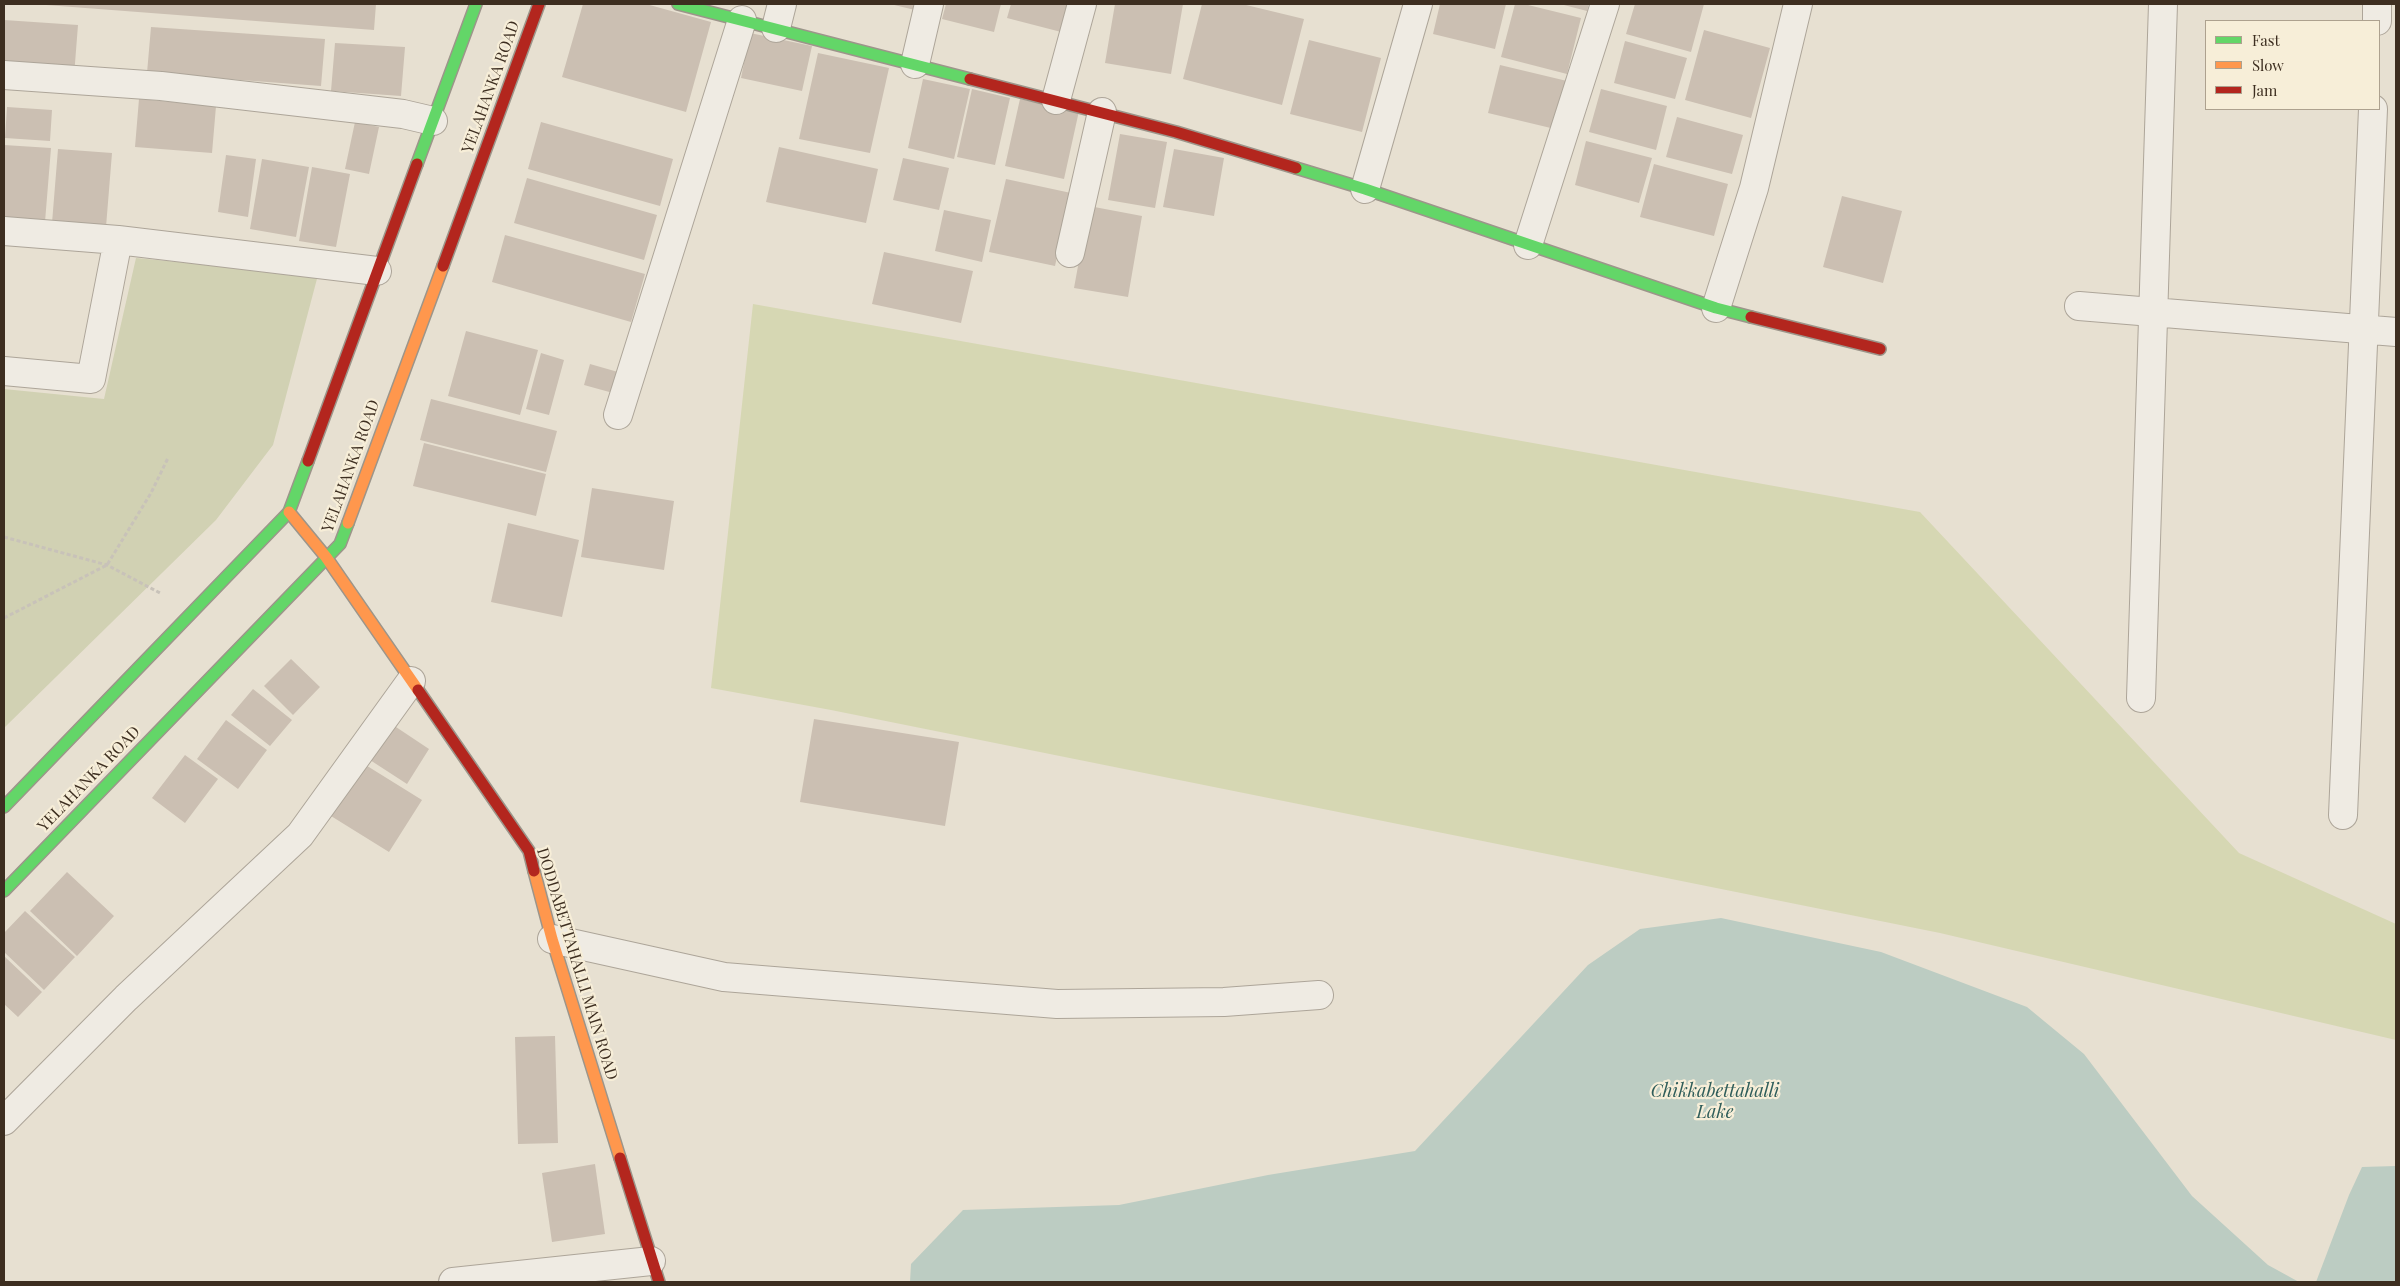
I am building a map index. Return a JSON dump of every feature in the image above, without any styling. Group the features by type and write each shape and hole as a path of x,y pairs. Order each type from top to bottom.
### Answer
{"street":[{"path":"4,807 288,512 476,4"},
{"name":"YELAHANKA ROAD","path":"4,891 340,544 539,4"},
{"path":"678,4 742,20 779,16 915,64 1176,132 1365,189 1716,308 1880,349"},
{"path":"915,64 929,4"},
{"path":"1056,100 1082,4"},
{"path":"1365,189 1418,4"},
{"path":"1528,244 1604,4"},
{"path":"1716,308 1754,188 1798,4"},
{"path":"2141,698 2163,4"},
{"path":"2377,20 2378,4"},
{"path":"618,414 742,20"},
{"path":"4,75 161,86 403,114 433,121"},
{"path":"2342,815 2373,110"},
{"path":"1070,253 1102,112"},
{"path":"4,231 118,240 377,271"},
{"path":"4,371 91,379 118,240"},
{"path":"2079,306 2396,332"},
{"name":"DODDABETTAHALLI MAIN ROAD","path":"288,512 326,558 529,851 552,939 655,1271"},
{"path":"4,1121 126,998 300,835 411,682"},
{"path":"552,939 724,977 1057,1004 1224,1002 1319,995"},
{"path":"453,1282 655,1271"}],"path":[{"path":"4,618 107,565 150,493 168,458"},
{"path":"4,537 107,565 193,611"}],"green space":[{"path":"136,258 318,275 273,445 216,520 4,728 4,389 104,399"},
{"path":"753,304 1920,512 2239,853 2396,924 2396,1040 1940,933 831,710 711,688"}],"water":[{"name":"Chikkabettahalli Lake","path":"1721,918 1881,952 2027,1007 2084,1054 2192,1196 2268,1265 2299,1282 910,1282 911,1264 963,1210 1119,1205 1268,1175 1415,1151 1588,965 1640,929"},
{"path":"2396,1166 2396,1282 2316,1282 2349,1195 2362,1167"}],"building":[{"path":"33,4 376,4 374,30"},
{"path":"583,4 646,4 711,22 686,112 562,77"},
{"path":"890,4 916,4 915,10"},
{"path":"946,4 1001,4 994,32 942,19"},
{"path":"1011,4 1072,4 1065,33 1007,18"},
{"path":"1115,4 1183,4 1171,74 1105,63"},
{"path":"1202,4 1242,4 1304,19 1282,105 1183,79"},
{"path":"1440,4 1506,4 1495,49 1433,34"},
{"path":"1515,4 1524,4 1581,18 1567,74 1501,57"},
{"path":"1560,4 1589,4 1587,11"},
{"path":"1635,4 1704,4 1691,52 1626,34"},
{"path":"4,20 78,25 74,76 4,71"},
{"path":"151,27 325,39 321,86 147,73"},
{"path":"1704,30 1770,48 1751,118 1685,100"},
{"path":"750,33 812,46 802,91 741,78"},
{"path":"1309,40 1381,58 1362,132 1290,114"},
{"path":"1625,41 1687,58 1675,99 1614,83"},
{"path":"335,43 405,47 401,96 331,91"},
{"path":"818,53 889,68 870,153 799,139"},
{"path":"1500,65 1567,81 1555,129 1488,113"},
{"path":"923,79 970,89 954,159 908,148"},
{"path":"972,89 1010,98 995,165 957,157"},
{"path":"1601,89 1667,106 1656,150 1589,132"},
{"path":"139,99 216,106 212,153 135,147"},
{"path":"1020,99 1079,111 1064,179 1005,166"},
{"path":"7,107 52,110 50,141 5,138"},
{"path":"1677,117 1743,135 1732,174 1666,157"},
{"path":"355,122 379,127 369,174 345,169"},
{"path":"541,122 673,159 660,206 528,169"},
{"path":"1120,134 1167,142 1155,208 1108,200"},
{"path":"1586,141 1652,158 1639,203 1575,185"},
{"path":"4,145 51,148 45,222 4,219"},
{"path":"779,147 878,169 866,223 766,202"},
{"path":"58,149 112,153 106,227 52,223"},
{"path":"1174,149 1224,158 1214,216 1163,207"},
{"path":"226,155 256,159 248,217 218,212"},
{"path":"903,158 949,168 939,210 893,200"},
{"path":"262,159 309,167 296,237 250,229"},
{"path":"1654,164 1728,184 1714,236 1640,217"},
{"path":"312,167 350,174 336,247 299,241"},
{"path":"527,178 657,215 644,260 514,223"},
{"path":"1006,179 1071,193 1055,266 989,252"},
{"path":"1842,196 1902,211 1883,283 1823,267"},
{"path":"1089,206 1142,216 1128,297 1074,288"},
{"path":"944,210 991,220 982,262 935,251"},
{"path":"505,235 645,274 631,322 492,282"},
{"path":"884,252 973,271 961,323 872,304"},
{"path":"466,331 538,350 520,415 448,396"},
{"path":"541,353 564,360 549,415 526,409"},
{"path":"590,364 618,372 613,393 584,385"},
{"path":"431,399 557,431 546,472 420,440"},
{"path":"424,443 546,474 536,516 413,486"},
{"path":"592,488 674,501 664,570 581,557"},
{"path":"508,523 579,540 562,617 491,602"},
{"path":"291,659 320,687 293,715 264,686"},
{"path":"253,689 292,720 270,746 231,715"},
{"path":"814,719 959,742 945,826 800,802"},
{"path":"226,720 267,750 238,789 197,759"},
{"path":"393,725 429,749 407,784 370,760"},
{"path":"185,755 218,779 185,823 152,798"},
{"path":"364,764 422,800 389,852 331,816"},
{"path":"67,872 114,916 77,956 30,911"},
{"path":"25,911 75,957 44,990 4,952 4,933"},
{"path":"4,956 42,992 18,1017 4,1004"},
{"path":"555,1036 558,1143 518,1144 515,1037"},
{"path":"595,1164 605,1234 552,1242 542,1173"}],"traffic: fast":[{"path":"417,164 476,4"},
{"path":"678,4 970,79"},
{"path":"1296,168 1365,189 1716,308 1751,317"},
{"path":"4,807 289,512 308,461"},
{"path":"4,891 340,544 348,523"}],"traffic: slow":[{"path":"348,523 443,266"},
{"path":"289,512 326,557 418,690"},
{"path":"534,871 552,939 620,1158"}],"traffic: jam":[{"path":"443,266 539,4"},
{"path":"970,79 1176,132 1296,168"},
{"path":"308,461 417,164"},
{"path":"1751,317 1880,349"},
{"path":"418,690 529,851 534,871"},
{"path":"620,1158 659,1282"}]}
